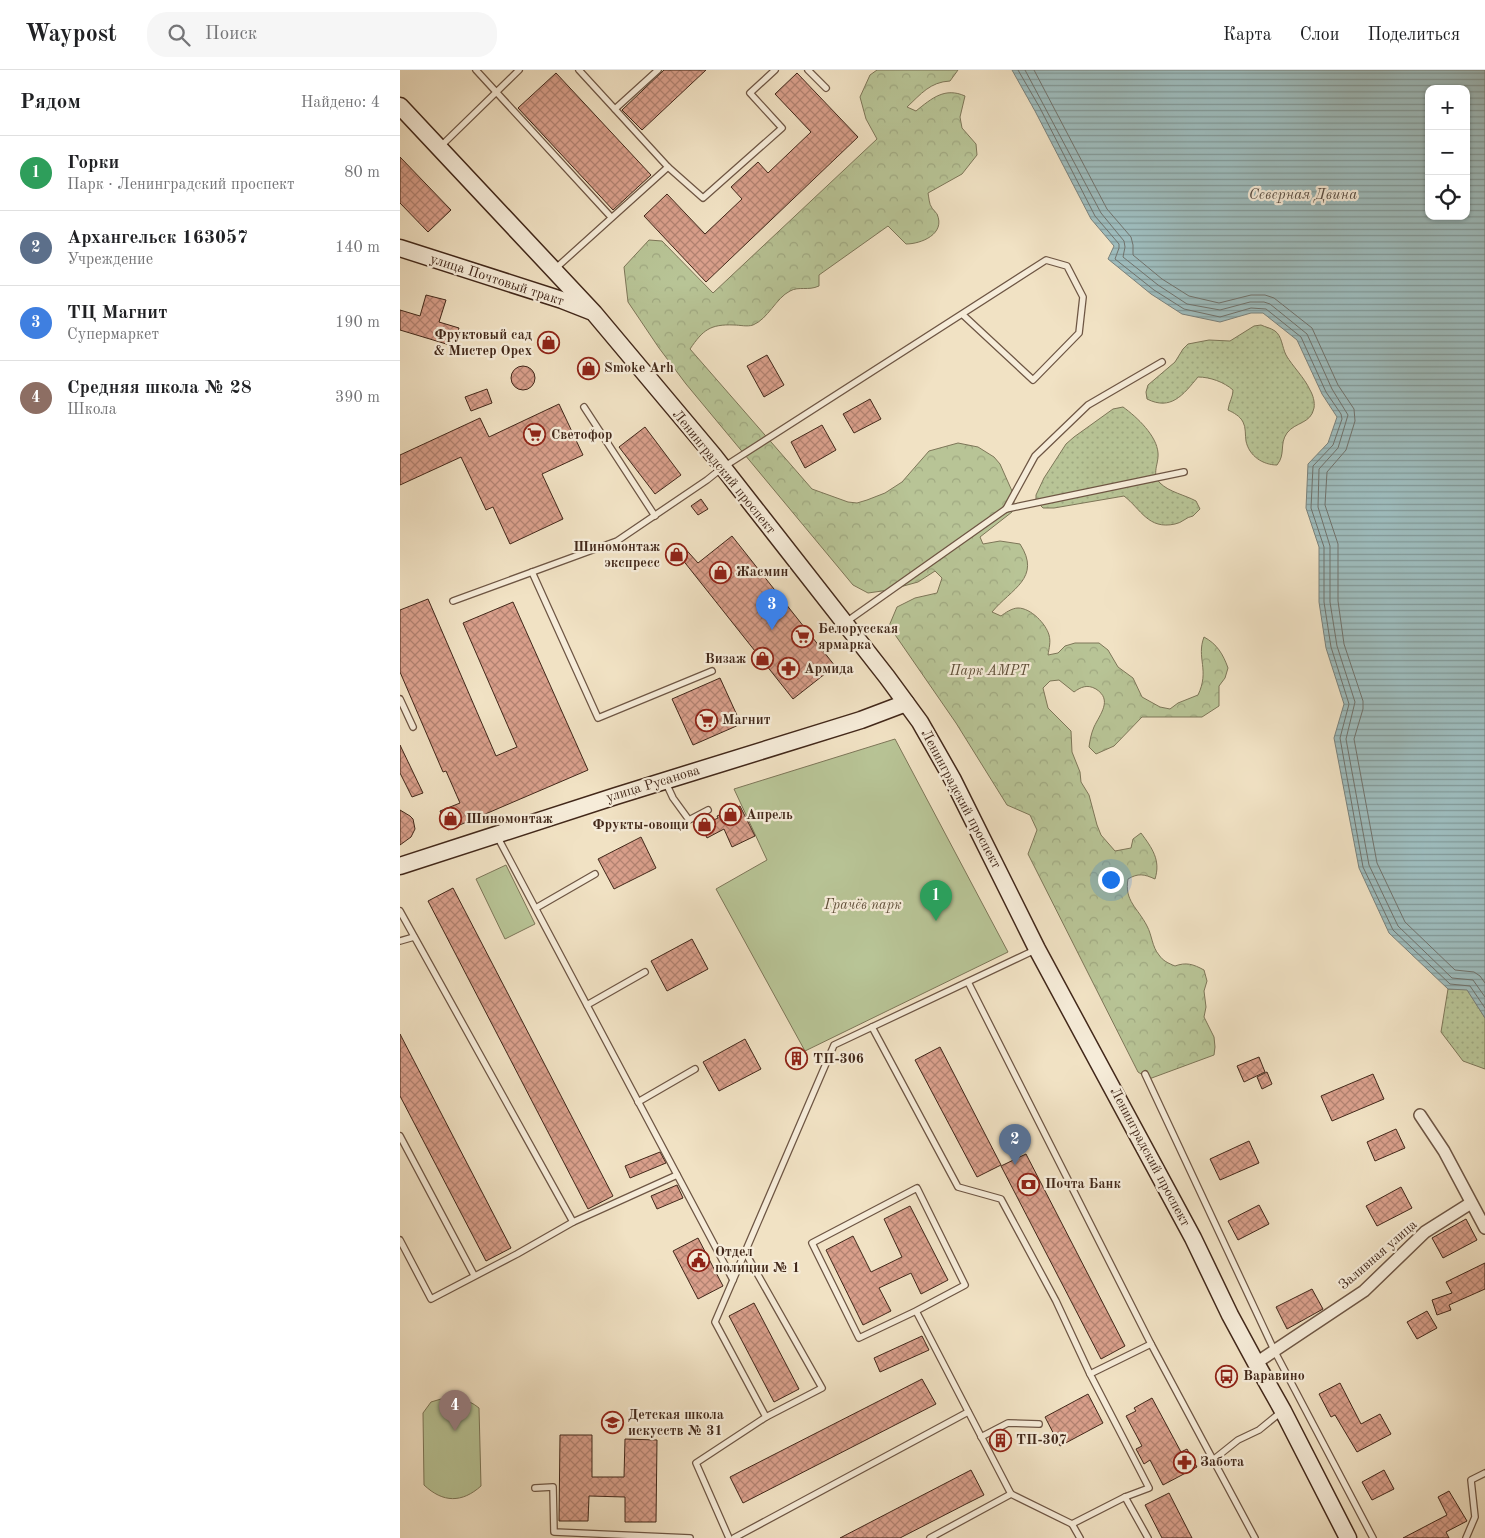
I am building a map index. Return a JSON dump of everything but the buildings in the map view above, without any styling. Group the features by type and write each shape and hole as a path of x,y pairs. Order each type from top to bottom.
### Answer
{"main road":[{"name":"Ленинградский проспект","path":"400,106 594,313 722,468 906,703 954,780 1037,949 1193,1238 1348,1538"},
{"name":"улица Почтовый тракт","path":"400,248 562,300 594,313"},
{"name":"улица Русанова","path":"400,866 665,780 861,720 906,703"}],"street":[{"path":"1420,1115 1444,1151 1485,1228"},
{"name":"Заливная улица","path":"1256,1363 1364,1291 1425,1232 1471,1203"}],"lane":[{"path":"476,70 611,217"},
{"path":"440,148 519,70"},
{"path":"579,70 668,167 703,198 782,128 750,93 775,70"},
{"path":"615,109 658,70"},
{"path":"808,70 826,88"},
{"path":"554,270 668,167"},
{"path":"453,601 617,542 722,468 1046,260 1067,266 1083,297 1079,333 1033,380 962,314"},
{"path":"1006,509 1035,456 1088,405 1162,362"},
{"path":"584,407 654,516"},
{"path":"844,623 1006,509 1184,472"},
{"path":"532,572 598,718 712,671"},
{"path":"400,699 413,727"},
{"path":"665,780 673,798 689,820 708,810"},
{"path":"496,834 733,1280"},
{"path":"536,908 595,874"},
{"path":"400,911 573,1222"},
{"path":"400,941 414,937"},
{"path":"766,1417 715,1322 834,1045 1037,949"},
{"path":"587,1005 645,972"},
{"path":"968,982 1151,1344 1255,1538"},
{"path":"872,1027 958,1187 1001,1199 1056,1301 1090,1374 1149,1488 1125,1497 1072,1524"},
{"path":"638,1102 695,1070"},
{"path":"1145,1074 1275,1352 1373,1538"},
{"path":"400,1136 474,1275"},
{"path":"400,1240 431,1299 573,1222 677,1174"},
{"path":"917,1188 965,1285 916,1311 859,1338 812,1243 917,1188"},
{"path":"729,1538 696,1463 766,1417 822,1388 745,1252"},
{"path":"916,1311 1011,1494 1072,1524 1080,1538"},
{"path":"1090,1374 1151,1344"},
{"path":"1213,1460 1238,1440 1259,1430 1283,1411"},
{"path":"734,1538 968,1412"},
{"path":"981,1437 1008,1423 1039,1424"},
{"path":"1466,1538 1475,1517 1471,1480 1485,1472"},
{"path":"535,1488 553,1487 554,1532 690,1538"},
{"path":"930,1538 1011,1494"},
{"path":"1125,1497 1148,1538"}],"green space":[{"name":"Парк АМРТ","path":"877,70 958,70 950,81 931,86 907,107 916,111 933,98 945,93 965,96 960,117 962,128 976,144 977,155 962,174 928,193 930,205 937,214 939,221 935,232 925,240 906,244 888,226 819,275 819,286 790,291 780,298 763,318 753,325 713,327 703,333 690,349 812,489 848,502 857,503 885,493 902,482 929,451 958,443 978,447 994,457 1000,464 1012,491 1014,502 1012,512 980,537 983,544 1000,541 1020,544 1026,556 1028,566 1021,582 992,612 1001,616 1018,608 1033,614 1041,622 1049,635 1048,655 1058,653 1065,646 1075,643 1099,643 1108,650 1118,667 1133,678 1142,697 1160,707 1170,709 1178,703 1198,695 1203,678 1201,651 1204,637 1213,643 1222,654 1228,668 1225,678 1219,686 1219,706 1202,717 1142,717 1114,746 1096,754 1089,747 1093,730 1104,707 1104,698 1101,693 1093,687 1087,686 1074,692 1059,680 1050,681 1043,688 1048,708 1071,731 1072,752 1080,772 1081,782 1089,795 1101,835 1115,851 1131,848 1133,839 1141,833 1154,854 1157,866 1155,879 1138,875 1128,879 1127,887 1130,899 1147,926 1153,945 1161,957 1168,963 1175,966 1189,964 1204,970 1207,981 1204,991 1206,1007 1204,1017 1214,1037 1214,1055 1149,1079 1138,1072 1028,854 1037,830 1030,815 1007,805 956,723 889,626 897,607 915,598 937,593 942,578 935,571 918,582 889,590 868,593 853,585 686,384 628,302 624,267 649,240 662,241 713,293 877,139 866,119 860,97 870,75"},
{"path":"1261,325 1277,333 1286,355 1308,385 1314,401 1314,408 1310,417 1290,429 1287,433 1283,441 1280,461 1277,465 1257,459 1250,451 1246,441 1243,422 1239,416 1228,410 1233,390 1221,382 1198,377 1182,395 1170,402 1163,403 1147,399 1146,392 1148,385 1175,362 1188,344 1209,340 1230,341 1254,326"},
{"path":"1123,407 1140,421 1154,440 1158,453 1157,480 1172,491 1196,501 1200,509 1193,516 1175,524 1158,524 1146,517 1124,496 1054,508 1043,508 1036,501 1036,495 1044,478 1066,444 1113,409"},
{"name":"Грачёв парк","path":"895,739 1008,952 805,1051 716,889 767,860 734,789"},
{"path":"506,865 535,924 505,939 476,879"},
{"path":"1448,989 1467,989 1485,1018 1485,1069 1463,1061 1441,1032"},
{"path":"441,1399 461,1399 479,1408 481,1486 467,1496 460,1498 445,1498 424,1485 423,1413 431,1402"}],"water":[{"name":"Северная Двина","path":"1012,70 1485,70 1485,1018 1467,990 1448,989 1389,933 1359,868 1334,738 1344,704 1326,648 1319,602 1319,547 1306,508 1308,464 1328,443 1337,417 1322,394 1297,340 1263,313 1251,313 1220,322 1182,314 1151,294 1108,259 1114,246 1091,219"}],"place":[{"name":"Фруктовый сад & Мистер Орех","path":"548,343"},
{"name":"Smoke Arh","path":"588,368"},
{"name":"Светофор","path":"535,435"},
{"name":"Шиномонтаж экспресс","path":"676,555"},
{"name":"Жасмин","path":"720,572"},
{"name":"ТЦ Магнит","path":"772,630"},
{"name":"Белорусская ярмарка","path":"802,637"},
{"name":"Визаж","path":"762,659"},
{"name":"Армида","path":"788,669"},
{"name":"Магнит","path":"706,720"},
{"name":"Апрель","path":"730,815"},
{"name":"Шиномонтаж","path":"450,819"},
{"name":"Фрукты-овощи","path":"705,825"},
{"name":"Горки","path":"936,921"},
{"name":"ТП-306","path":"797,1059"},
{"name":"Архангельск 163057","path":"1015,1165"},
{"name":"Почта Банк","path":"1029,1184"},
{"name":"Отдел полиции № 1","path":"699,1260"},
{"name":"Варавино","path":"1227,1376"},
{"name":"Детская школа искусств № 31","path":"612,1423"},
{"name":"Средняя школа № 28","path":"455,1431"},
{"name":"ТП-307","path":"1000,1440"},
{"name":"Забота","path":"1184,1462"}]}
